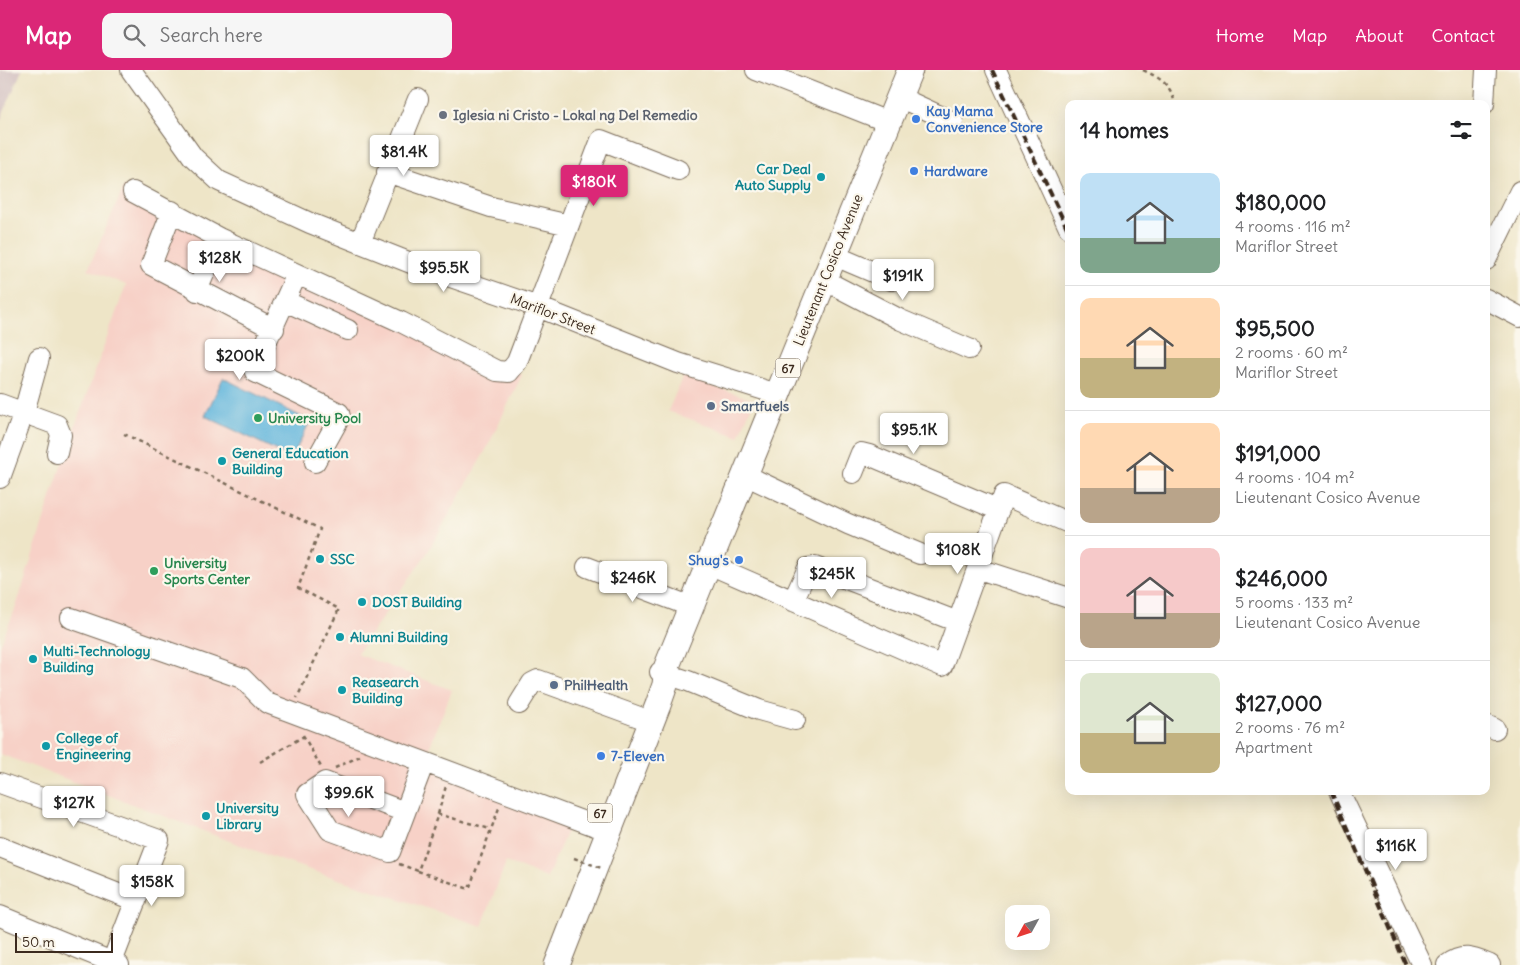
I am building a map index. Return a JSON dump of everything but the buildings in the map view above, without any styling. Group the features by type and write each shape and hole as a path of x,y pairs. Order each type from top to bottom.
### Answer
{"main road":[{"name":"Lieutenant Cosico Avenue","path":"557,965 658,704 665,671 910,70"},
{"name":"Lieutenant Cosico Avenue","path":"542,965 595,826 654,681 665,671"}],"street":[{"path":"756,70 888,122"},
{"path":"996,70 1065,219"},
{"path":"1484,100 1486,70"},
{"name":"Mariflor Street","path":"134,72 193,157 220,181 310,223 416,265 538,307 678,363 777,394"},
{"path":"899,97 953,122"},
{"path":"360,243 418,99"},
{"path":"132,192 172,211 219,238 401,322 497,371 509,372 517,362 601,140 678,170"},
{"path":"387,172 491,208 569,225"},
{"path":"1490,252 1520,191"},
{"path":"172,211 151,266 274,329"},
{"path":"197,291 219,238"},
{"path":"833,255 892,280"},
{"path":"297,274 274,329 254,366 255,372 339,414 340,418 315,462"},
{"path":"824,280 901,320 969,350"},
{"path":"285,301 348,330"},
{"path":"1490,301 1520,317"},
{"path":"0,478 24,412 39,358"},
{"path":"0,404 57,425 61,435 57,453"},
{"path":"853,473 861,453 869,455 999,510"},
{"path":"745,475 831,516 920,554"},
{"path":"709,564 942,666 979,569 1004,496 1065,521"},
{"path":"794,601 808,568 815,566 958,622"},
{"path":"587,567 692,606"},
{"path":"979,569 1065,597"},
{"path":"71,618 242,678 267,703 595,826"},
{"path":"665,671 759,710 795,720"},
{"path":"519,704 532,683 538,680 639,717"},
{"path":"405,812 325,782 306,794 330,830 390,852 424,762"},
{"path":"0,783 159,840 136,901 116,964 0,916"},
{"path":"1341,795 1422,965"},
{"path":"0,847 136,901"},
{"path":"1447,965 1462,957 1470,956 1490,965"}],"path":[{"path":"1143,70 1164,80 1173,94 1174,100"},
{"path":"124,434 320,529 298,588 339,609 290,712"},
{"path":"300,731 325,773"},
{"path":"260,762 304,736"},
{"path":"332,769 364,754"},
{"path":"418,871 447,784"},
{"path":"390,861 469,889 501,804"},
{"path":"438,814 490,830"},
{"path":"574,858 604,869"}],"shaded area":[{"path":"0,70 22,70 0,121"},
{"path":"124,187 522,375 487,448 427,553 357,654 452,690 424,761 574,814 547,878 506,862 482,926 280,860 0,754 0,646 16,607 64,457 126,285 88,269"},
{"name":"Smartfuels","path":"683,376 754,400 739,437 668,411"}],"water":[{"name":"University Pool","path":"223,378 310,421 292,458 205,416"}],"railway":[{"path":"992,70 1065,224"},
{"path":"1333,795 1406,965"}],"place":[{"name":"Iglesia ni Cristo - Lokal ng Del Remedio","path":"443,115"},
{"name":"Kay Mama Convenience Store","path":"916,119"},
{"name":"Hardware","path":"914,171"},
{"name":"Car Deal Auto Supply","path":"821,177"},
{"name":"Smartfuels","path":"711,406"},
{"name":"University Pool","path":"258,418"},
{"name":"General Education Building","path":"222,461"},
{"name":"SSC","path":"320,559"},
{"name":"Shug's","path":"739,560"},
{"name":"University Sports Center","path":"154,571"},
{"name":"DOST Building","path":"362,602"},
{"name":"Alumni Building","path":"340,637"},
{"name":"Multi-Technology Building","path":"33,659"},
{"name":"PhilHealth","path":"554,685"},
{"name":"Reasearch Building","path":"342,690"},
{"name":"College of Engineering","path":"46,746"},
{"name":"7-Eleven","path":"601,756"},
{"name":"University Library","path":"206,816"}]}
